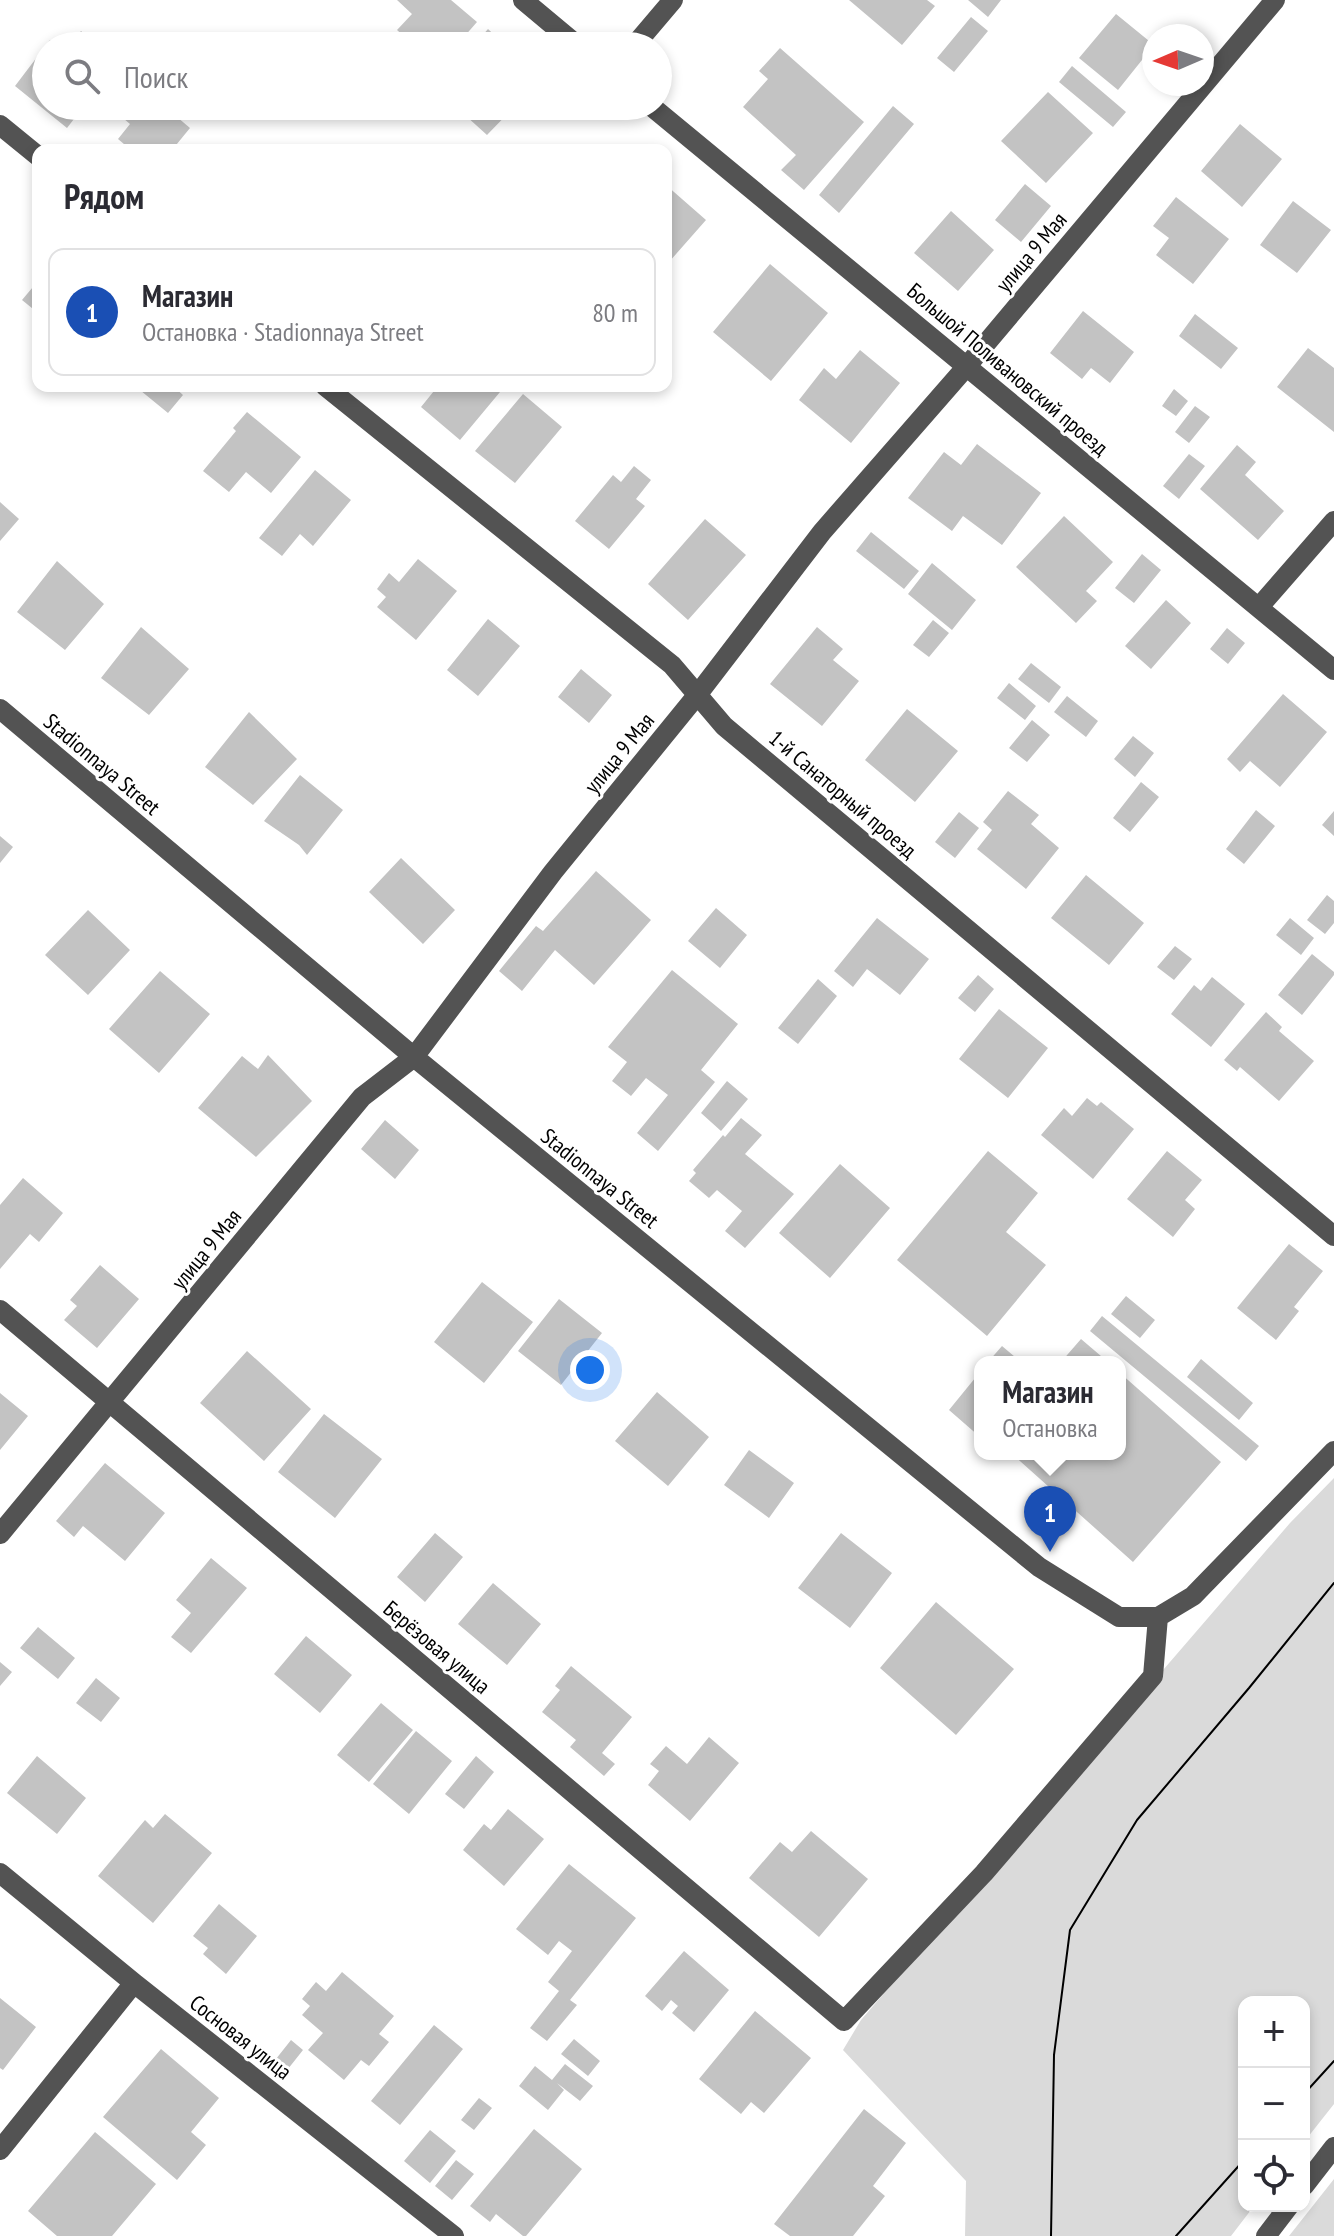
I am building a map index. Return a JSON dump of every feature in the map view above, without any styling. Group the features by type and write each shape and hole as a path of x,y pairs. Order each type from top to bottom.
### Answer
{"street":[{"path":"523,0 561,32"},
{"path":"646,32 673,0"},
{"name":"улица 9 Мая","path":"0,1534 362,1097 414,1057 553,872 698,694 822,532 967,366 1275,0"},
{"name":"Большой Поливановский проезд","path":"668,120 1334,670"},
{"path":"0,125 32,151"},
{"name":"1-й Санаторный проезд","path":"332,392 672,665 724,726 1334,1236"},
{"path":"1259,607 1334,521"},
{"name":"Stadionnaya Street","path":"0,709 414,1057 1039,1567 1119,1617 1158,1617"},
{"name":"Берёзовая улица","path":"0,1310 844,2021 984,1873 1153,1676 1158,1617"},
{"path":"1158,1617 1193,1596 1334,1451"},
{"name":"Сосновая улица","path":"0,1873 454,2236"},
{"path":"0,2150 134,1983"},
{"path":"1310,2178 1334,2147"},
{"path":"1266,2236 1284,2212"}],"shaded area":[{"path":"1334,1478 1334,2104 1310,2134 1310,1996 1238,1996 1238,2212 1249,2212 1231,2236 965,2236 966,2181 843,2050 861,2020 1290,1523"},
{"path":"1334,2179 1334,2236 1289,2236"}],"building":[{"path":"397,0 451,0 477,22 468,32 399,32 397,30 412,14"},
{"path":"849,0 927,0 935,6 902,45"},
{"path":"968,0 1001,0 988,17"},
{"path":"1116,14 1142,35 1142,60 1118,90 1079,58"},
{"path":"971,17 988,31 954,72 937,58"},
{"path":"780,48 864,122 804,190 781,170 796,155 743,107 768,79 759,71"},
{"path":"32,64 32,100 15,86"},
{"path":"1072,66 1126,112 1113,127 1059,82"},
{"path":"1048,92 1093,133 1046,183 1001,141"},
{"path":"893,106 914,124 839,213 819,195"},
{"path":"57,120 73,120 67,128"},
{"path":"125,120 181,120 190,128 177,144 124,144 118,139 130,124"},
{"path":"470,120 501,120 487,135"},
{"path":"1240,124 1282,159 1242,207 1201,171"},
{"path":"1025,184 1051,206 1021,242 995,220"},
{"path":"672,190 706,220 672,259"},
{"path":"1176,197 1229,239 1193,284 1156,255 1169,238 1153,226"},
{"path":"1293,201 1331,230 1297,273 1260,245"},
{"path":"951,211 994,250 958,291 914,253"},
{"path":"770,264 828,313 771,381 713,332"},
{"path":"32,288 32,308 22,300"},
{"path":"1083,311 1134,352 1110,383 1091,368 1082,379 1050,353"},
{"path":"1195,314 1238,348 1221,369 1179,336"},
{"path":"1308,348 1334,368 1334,432 1277,387"},
{"path":"860,350 900,383 851,443 799,400 824,368 836,379"},
{"path":"1174,389 1188,401 1176,416 1162,406"},
{"path":"142,392 180,392 183,395 168,413"},
{"path":"433,392 500,392 460,440 421,407"},
{"path":"523,394 562,427 515,483 475,451"},
{"path":"1195,406 1210,417 1189,443 1175,432"},
{"path":"247,412 301,457 271,493 246,472 229,492 203,471 236,431 233,428"},
{"path":"977,444 1041,493 1002,545 963,516 952,531 908,498 944,452 961,465"},
{"path":"1237,445 1256,462 1245,475 1284,511 1258,540 1200,489"},
{"path":"1189,454 1205,466 1179,499 1163,486"},
{"path":"634,466 651,480 636,499 645,506 609,549 575,521 613,475 621,482"},
{"path":"315,470 351,500 313,546 300,534 282,556 259,538"},
{"path":"0,502 19,519 0,541"},
{"path":"1064,516 1113,562 1086,591 1097,601 1076,623 1016,567"},
{"path":"705,519 746,555 688,620 648,584"},
{"path":"871,532 919,571 904,589 856,551"},
{"path":"1142,554 1161,570 1134,603 1115,588"},
{"path":"418,559 457,591 416,640 377,607 386,597 377,589 389,573 399,582"},
{"path":"57,561 104,604 65,650 17,612"},
{"path":"932,563 976,600 952,630 908,594"},
{"path":"1166,600 1191,623 1151,669 1125,646"},
{"path":"488,619 520,646 478,696 447,670"},
{"path":"933,620 949,633 929,657 913,645"},
{"path":"141,627 189,669 149,715 101,678"},
{"path":"817,627 843,649 833,660 859,681 822,726 770,684"},
{"path":"1227,628 1245,643 1228,664 1210,649"},
{"path":"1031,663 1061,687 1049,703 1018,679"},
{"path":"581,669 612,695 589,723 558,697"},
{"path":"1009,683 1036,706 1025,720 997,698"},
{"path":"1283,694 1327,732 1280,787 1250,761 1240,772 1227,759"},
{"path":"1067,696 1098,721 1086,737 1054,712"},
{"path":"907,709 958,751 915,802 865,760"},
{"path":"249,712 297,759 253,805 205,767"},
{"path":"1032,720 1050,735 1027,762 1009,748"},
{"path":"1133,736 1154,753 1135,777 1114,759"},
{"path":"300,775 343,810 307,855 299,845 264,821"},
{"path":"1141,782 1159,797 1130,832 1113,818"},
{"path":"1008,791 1039,815 1031,824 1059,848 1026,889 977,849 992,830 983,822"},
{"path":"1256,810 1275,826 1244,864 1226,849"},
{"path":"1334,811 1334,836 1322,825"},
{"path":"959,812 979,828 955,858 935,842"},
{"path":"0,836 13,847 0,863"},
{"path":"401,858 455,910 423,944 369,892"},
{"path":"596,871 651,920 594,985 555,950 522,991 499,971 536,926 543,931"},
{"path":"1086,875 1144,923 1109,965 1051,918"},
{"path":"1327,895 1334,901 1334,923 1325,934 1307,920"},
{"path":"716,908 747,935 720,968 688,941"},
{"path":"88,910 130,950 88,995 45,955"},
{"path":"877,918 929,959 900,995 867,969 853,987 834,971"},
{"path":"1290,918 1314,938 1301,955 1276,935"},
{"path":"1175,946 1192,959 1174,980 1157,967"},
{"path":"1312,954 1334,975 1302,1015 1278,995"},
{"path":"672,970 738,1024 701,1070 715,1082 658,1151 637,1133 668,1095 646,1078 631,1096 612,1081 627,1062 608,1047"},
{"path":"160,971 210,1014 159,1073 109,1029"},
{"path":"978,975 994,989 975,1012 958,998"},
{"path":"1212,977 1245,1004 1211,1047 1171,1014 1194,985 1201,991"},
{"path":"818,979 837,996 798,1044 778,1028"},
{"path":"999,1009 1048,1048 1008,1098 959,1059"},
{"path":"1266,1012 1282,1027 1279,1031 1314,1061 1279,1101 1240,1067 1237,1071 1224,1060"},
{"path":"268,1055 312,1101 256,1157 198,1108 242,1056 258,1069"},
{"path":"727,1081 748,1099 721,1131 701,1113"},
{"path":"1087,1098 1097,1106 1101,1102 1134,1129 1093,1179 1041,1135 1064,1108 1072,1116"},
{"path":"741,1118 762,1135 745,1154 794,1194 745,1248 725,1231 742,1211 717,1190 709,1198 689,1181 696,1173 693,1170"},
{"path":"385,1120 419,1150 395,1179 361,1149"},
{"path":"988,1151 1038,1193 1006,1232 1046,1265 987,1336 897,1260"},
{"path":"1167,1151 1202,1180 1185,1200 1195,1209 1173,1237 1127,1199"},
{"path":"840,1164 890,1208 830,1278 779,1233"},
{"path":"23,1178 63,1213 39,1242 30,1234 0,1269 0,1205"},
{"path":"1289,1244 1323,1271 1294,1307 1299,1311 1276,1340 1237,1308"},
{"path":"100,1265 139,1299 97,1348 64,1320 77,1306 70,1300"},
{"path":"482,1282 533,1322 484,1383 434,1342"},
{"path":"1126,1296 1155,1320 1140,1338 1111,1314"},
{"path":"559,1299 602,1333 561,1385 518,1351"},
{"path":"1102,1316 1259,1446 1246,1461 1126,1361 1126,1356 1120,1356 1090,1331"},
{"path":"1081,1339 1101,1356 1066,1356"},
{"path":"1002,1346 1014,1356 993,1356"},
{"path":"247,1351 311,1409 264,1461 200,1403"},
{"path":"1201,1359 1253,1403 1239,1420 1187,1377"},
{"path":"1126,1378 1221,1462 1133,1562 1019,1460 1126,1460"},
{"path":"974,1379 974,1432 949,1410"},
{"path":"657,1392 709,1437 668,1486 615,1441"},
{"path":"0,1393 28,1416 0,1450"},
{"path":"324,1414 382,1459 335,1518 278,1472"},
{"path":"749,1450 794,1483 769,1518 724,1485"},
{"path":"105,1463 165,1513 125,1561 83,1526 74,1537 56,1521"},
{"path":"435,1533 463,1557 425,1602 397,1577"},
{"path":"841,1533 892,1573 850,1628 798,1588"},
{"path":"211,1558 247,1588 191,1653 171,1637 191,1613 176,1600"},
{"path":"493,1583 541,1624 507,1665 458,1624"},
{"path":"936,1602 1014,1669 956,1735 880,1668"},
{"path":"38,1627 75,1658 58,1679 20,1648"},
{"path":"306,1636 352,1675 320,1713 274,1674"},
{"path":"0,1662 12,1672 0,1686"},
{"path":"571,1666 632,1717 602,1753 615,1764 604,1776 570,1747 576,1740 542,1712 560,1690 555,1686"},
{"path":"96,1678 120,1698 101,1722 76,1703"},
{"path":"381,1703 413,1730 369,1782 337,1755"},
{"path":"416,1731 452,1761 409,1814 373,1784"},
{"path":"709,1737 739,1763 690,1821 648,1785 659,1771 650,1764 666,1746 687,1764"},
{"path":"37,1756 86,1798 57,1834 7,1793"},
{"path":"476,1756 494,1772 464,1809 445,1794"},
{"path":"508,1809 544,1839 504,1886 463,1850 484,1824 491,1830"},
{"path":"165,1814 212,1853 153,1923 98,1876 145,1820 153,1828"},
{"path":"811,1831 868,1879 819,1937 749,1878 780,1842 792,1852"},
{"path":"569,1864 636,1918 570,2000 577,2005 547,2041 530,2028 559,1991 548,1982 572,1951 559,1941 548,1955 516,1929"},
{"path":"219,1904 257,1936 226,1974 203,1954 208,1948 193,1936"},
{"path":"684,1951 729,1990 694,2032 672,2013 678,2006 671,2000 662,2011 645,1996"},
{"path":"342,1972 394,2016 379,2034 389,2042 369,2066 361,2060 344,2080 308,2050 323,2033 302,2015 310,2006 302,1999 316,1982 326,1991"},
{"path":"0,1998 36,2027 3,2070 0,2068"},
{"path":"755,2011 811,2058 764,2113 751,2102 741,2114 699,2079"},
{"path":"434,2025 463,2049 400,2125 371,2101"},
{"path":"574,2039 600,2061 588,2076 561,2054"},
{"path":"291,2040 303,2050 284,2074 272,2064"},
{"path":"161,2049 219,2098 191,2132 206,2145 177,2180 103,2117"},
{"path":"565,2064 593,2086 580,2101 557,2083 564,2090 548,2110 519,2086 535,2066 552,2080"},
{"path":"479,2098 492,2108 474,2130 461,2120"},
{"path":"864,2109 906,2143 873,2186 885,2196 853,2236 790,2236 774,2224"},
{"path":"534,2129 582,2169 523,2236 496,2214 490,2222 470,2206"},
{"path":"430,2130 456,2151 430,2183 404,2161"},
{"path":"95,2132 156,2184 112,2236 57,2236 28,2211"},
{"path":"456,2160 474,2174 452,2200 435,2186"}],"tram line":[{"path":"1051,2236 1054,2055 1070,1930 1137,1820 1334,1583"},
{"path":"1310,2087 1334,2061"},
{"path":"1176,2236 1238,2167"}],"place":[{"name":"Магазин","path":"1050,1552"}]}
